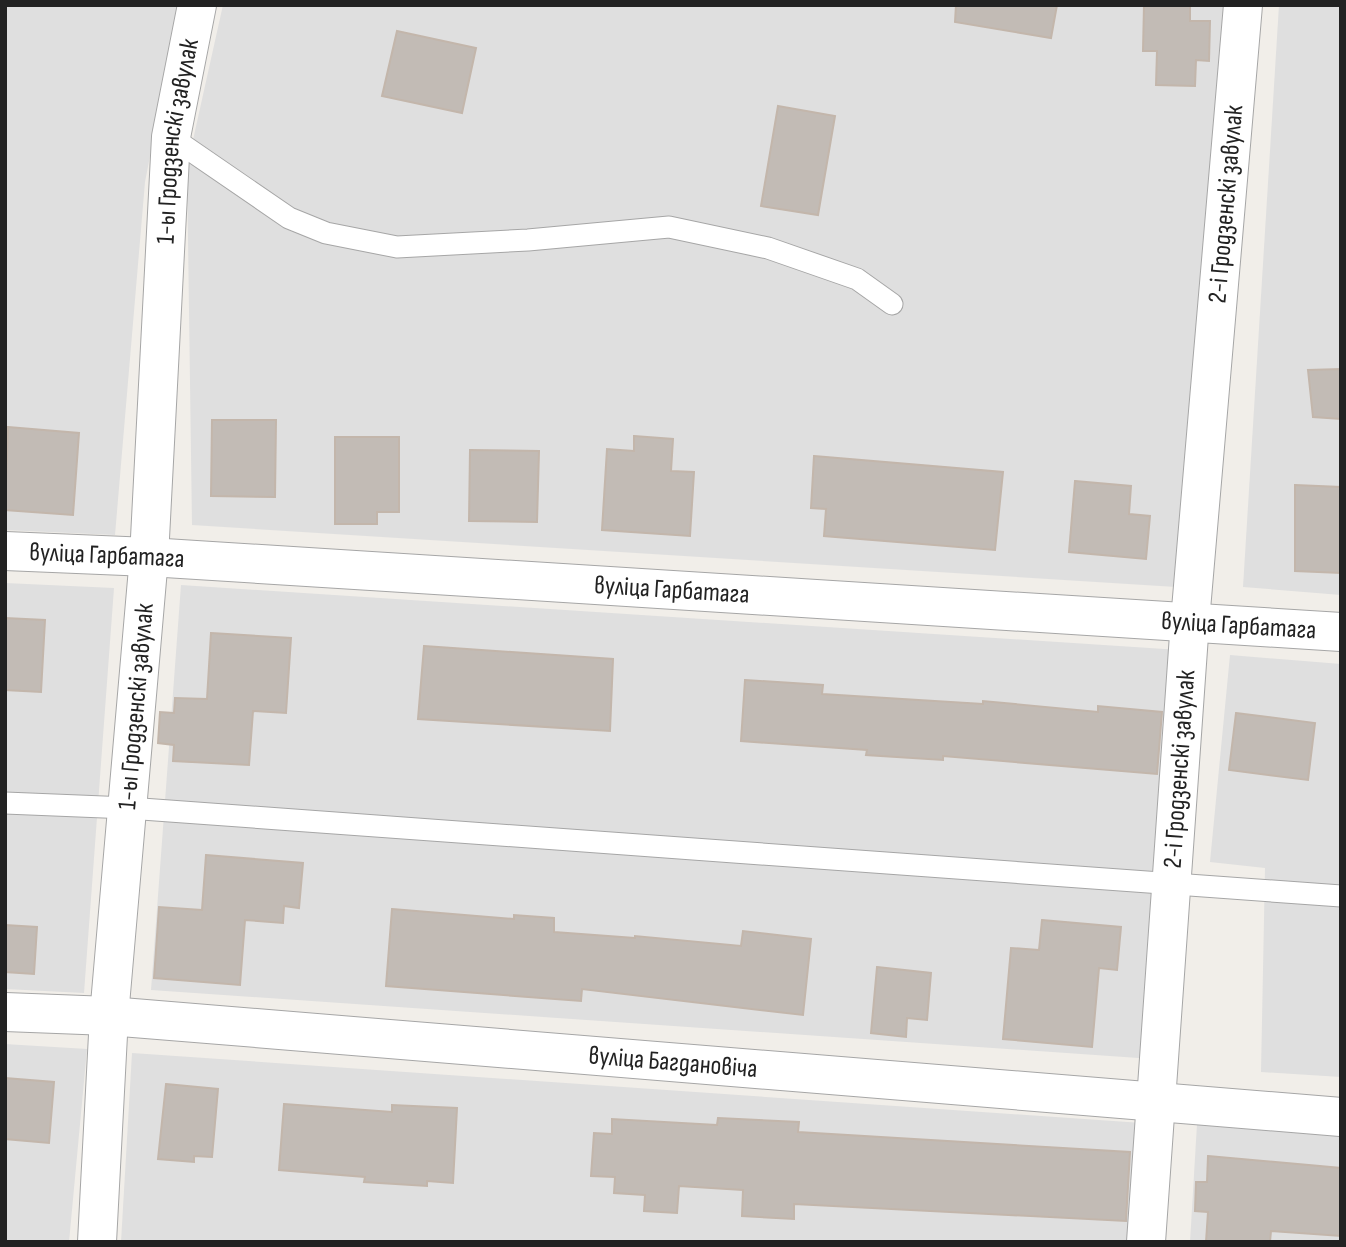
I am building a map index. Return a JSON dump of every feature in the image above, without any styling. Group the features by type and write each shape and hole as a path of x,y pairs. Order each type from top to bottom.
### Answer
{"street":[{"name":"1-ы Гродзенскі завулак","path":"97,1242 109,1016 149,557 171,137 197,5"},
{"name":"2-і Гродзенскі завулак","path":"1146,1242 1191,621 1243,5"},
{"name":"вуліца Гарбатага","path":"5,551 149,557 1341,632"},
{"name":"вуліца Багдановіча","path":"5,1012 109,1016 1341,1117"}],"lane":[{"path":"171,137 289,218 326,233 397,247 528,240 669,227 768,248 857,279 892,304"},
{"path":"5,803 128,808 1341,896"}],"shaded area":[{"path":"5,5 179,5 145,182 115,535 5,530"},
{"path":"223,5 1226,5 1176,587 192,525 187,167"},
{"path":"1279,5 1341,5 1341,595 1243,587"},
{"path":"5,583 114,588 84,993 5,989"},
{"path":"181,585 1180,650 1153,1059 151,990"},
{"path":"1230,655 1341,664 1341,1077 1261,1072 1265,868 1210,862"},
{"path":"5,1044 87,1049 69,1242 5,1242"},
{"path":"132,1053 1142,1123 1132,1242 121,1242"},
{"path":"1197,1124 1341,1134 1341,1242 1190,1242"}],"building":[{"path":"956,5 1057,5 1051,38 955,22"},
{"path":"1144,5 1190,5 1190,21 1210,21 1209,61 1196,60 1195,86 1156,85 1157,51 1143,51"},
{"path":"397,31 476,48 462,113 382,96"},
{"path":"778,106 835,116 818,215 761,206"},
{"path":"1341,369 1341,419 1313,417 1308,370"},
{"path":"212,420 276,420 275,497 211,496"},
{"path":"8,427 79,433 73,515 5,510"},
{"path":"634,436 673,439 671,471 694,472 690,536 602,530 607,449 634,451"},
{"path":"335,437 399,437 399,512 377,512 377,524 335,524"},
{"path":"470,450 539,451 537,522 469,521"},
{"path":"814,456 1003,472 995,550 824,536 826,509 811,508"},
{"path":"1075,481 1131,486 1129,514 1150,516 1146,559 1069,552"},
{"path":"1295,485 1341,487 1341,573 1295,571"},
{"path":"5,618 45,620 41,692 5,690"},
{"path":"211,633 291,638 286,713 253,711 249,765 173,761 174,745 158,743 160,712 174,713 175,698 207,699"},
{"path":"424,646 613,659 610,731 418,719"},
{"path":"745,680 823,685 822,694 983,704 983,701 1098,712 1098,706 1162,712 1157,774 943,756 943,760 866,755 867,750 741,741"},
{"path":"1236,713 1315,723 1308,780 1229,770"},
{"path":"206,855 303,863 299,908 284,906 283,923 245,920 240,985 154,978 159,907 202,910"},
{"path":"392,909 514,919 514,915 554,918 554,932 741,946 743,931 811,939 803,1015 582,989 581,1001 386,986"},
{"path":"1042,920 1121,927 1117,970 1099,968 1092,1047 1003,1039 1011,948 1039,950"},
{"path":"5,925 37,927 34,974 5,972"},
{"path":"877,967 931,973 927,1020 907,1018 906,1037 871,1033"},
{"path":"5,1078 54,1082 49,1143 5,1139"},
{"path":"166,1084 218,1089 212,1157 194,1156 194,1162 158,1159"},
{"path":"284,1104 392,1112 392,1105 457,1108 453,1183 427,1181 427,1186 364,1182 365,1177 279,1170"},
{"path":"718,1118 799,1122 798,1132 1130,1152 1126,1221 794,1204 794,1219 742,1216 743,1190 679,1186 677,1213 644,1211 645,1195 614,1193 615,1177 591,1176 594,1133 612,1134 612,1119 717,1125"},
{"path":"1208,1156 1341,1168 1341,1236 1271,1231 1270,1242 1206,1242 1208,1212 1195,1211 1196,1182 1207,1182"}]}
